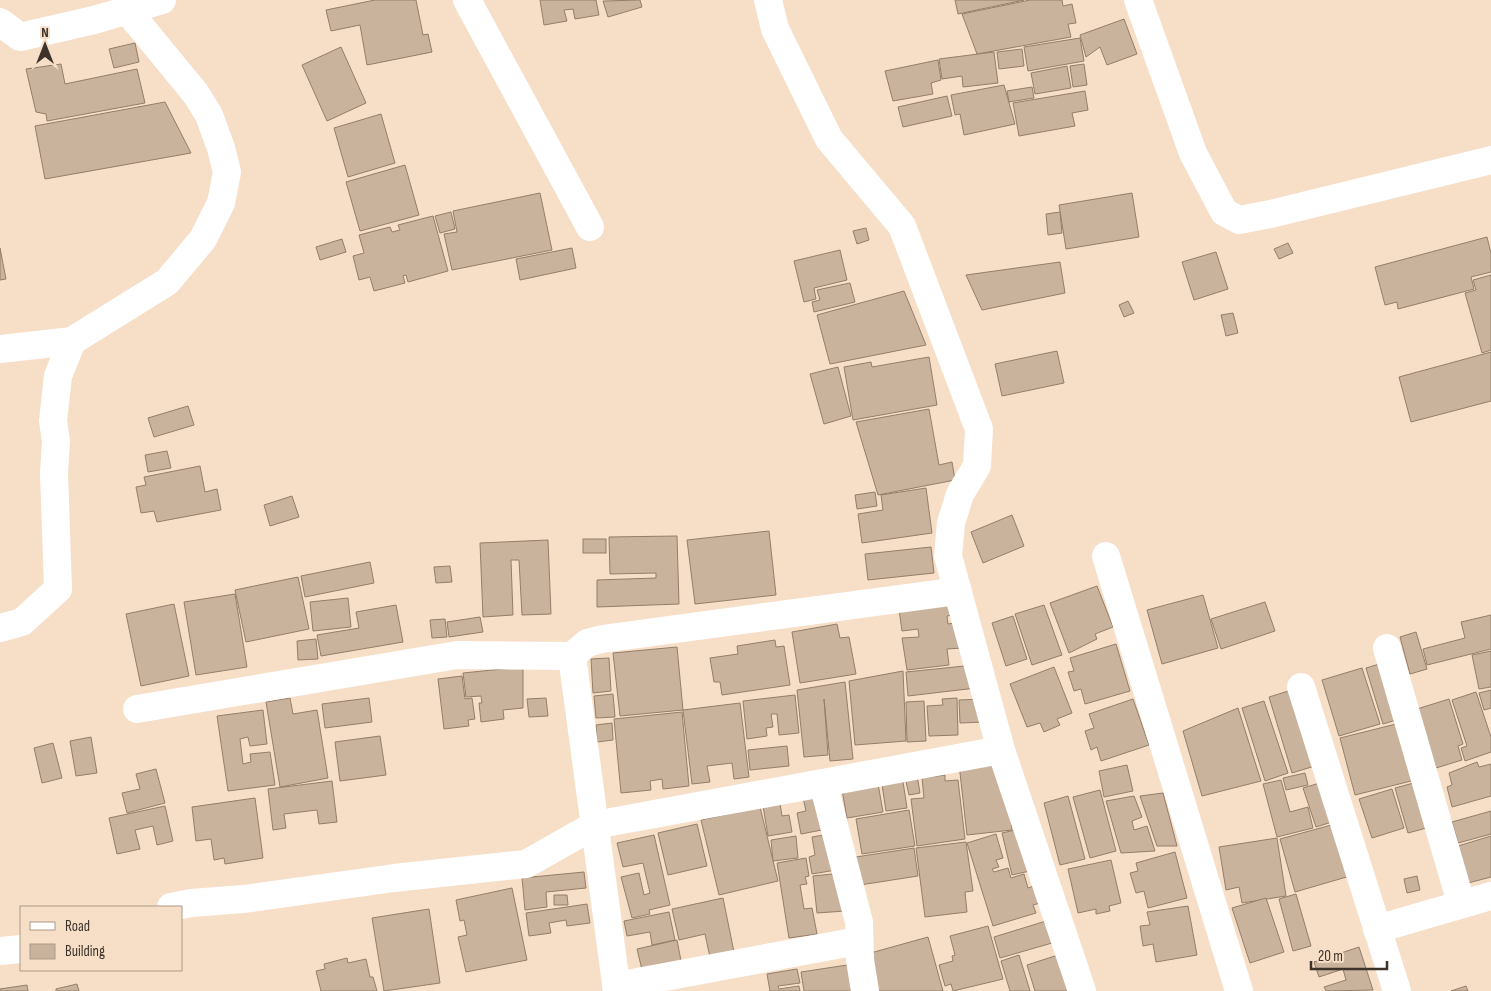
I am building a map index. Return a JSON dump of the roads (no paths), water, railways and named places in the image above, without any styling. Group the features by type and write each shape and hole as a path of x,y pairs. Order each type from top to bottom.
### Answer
{"street":[{"path":"0,22 20,37 162,0"},
{"path":"467,0 590,227"},
{"path":"768,0 775,30 829,139 902,226 979,430 977,466 960,494 951,523 948,556 1002,750 1082,991"},
{"path":"1138,0 1193,153 1224,212 1239,220 1271,214 1491,160"},
{"path":"0,349 72,342 167,282 203,239 221,203 226,172 221,148 209,115 196,94 127,10"},
{"path":"0,628 22,622 58,589 54,473 56,441 53,421 58,376 72,342"},
{"path":"1106,556 1239,991"},
{"path":"137,709 457,655 572,656 587,643 602,639 958,592"},
{"path":"1388,648 1461,904"},
{"path":"572,656 617,989 858,941"},
{"path":"1301,687 1397,991"},
{"path":"175,906 244,899 394,878 526,864 595,825 1002,750"},
{"path":"823,783 859,922 858,941 865,991"},
{"path":"1377,928 1491,896"},
{"path":"0,951 20,949"}]}
